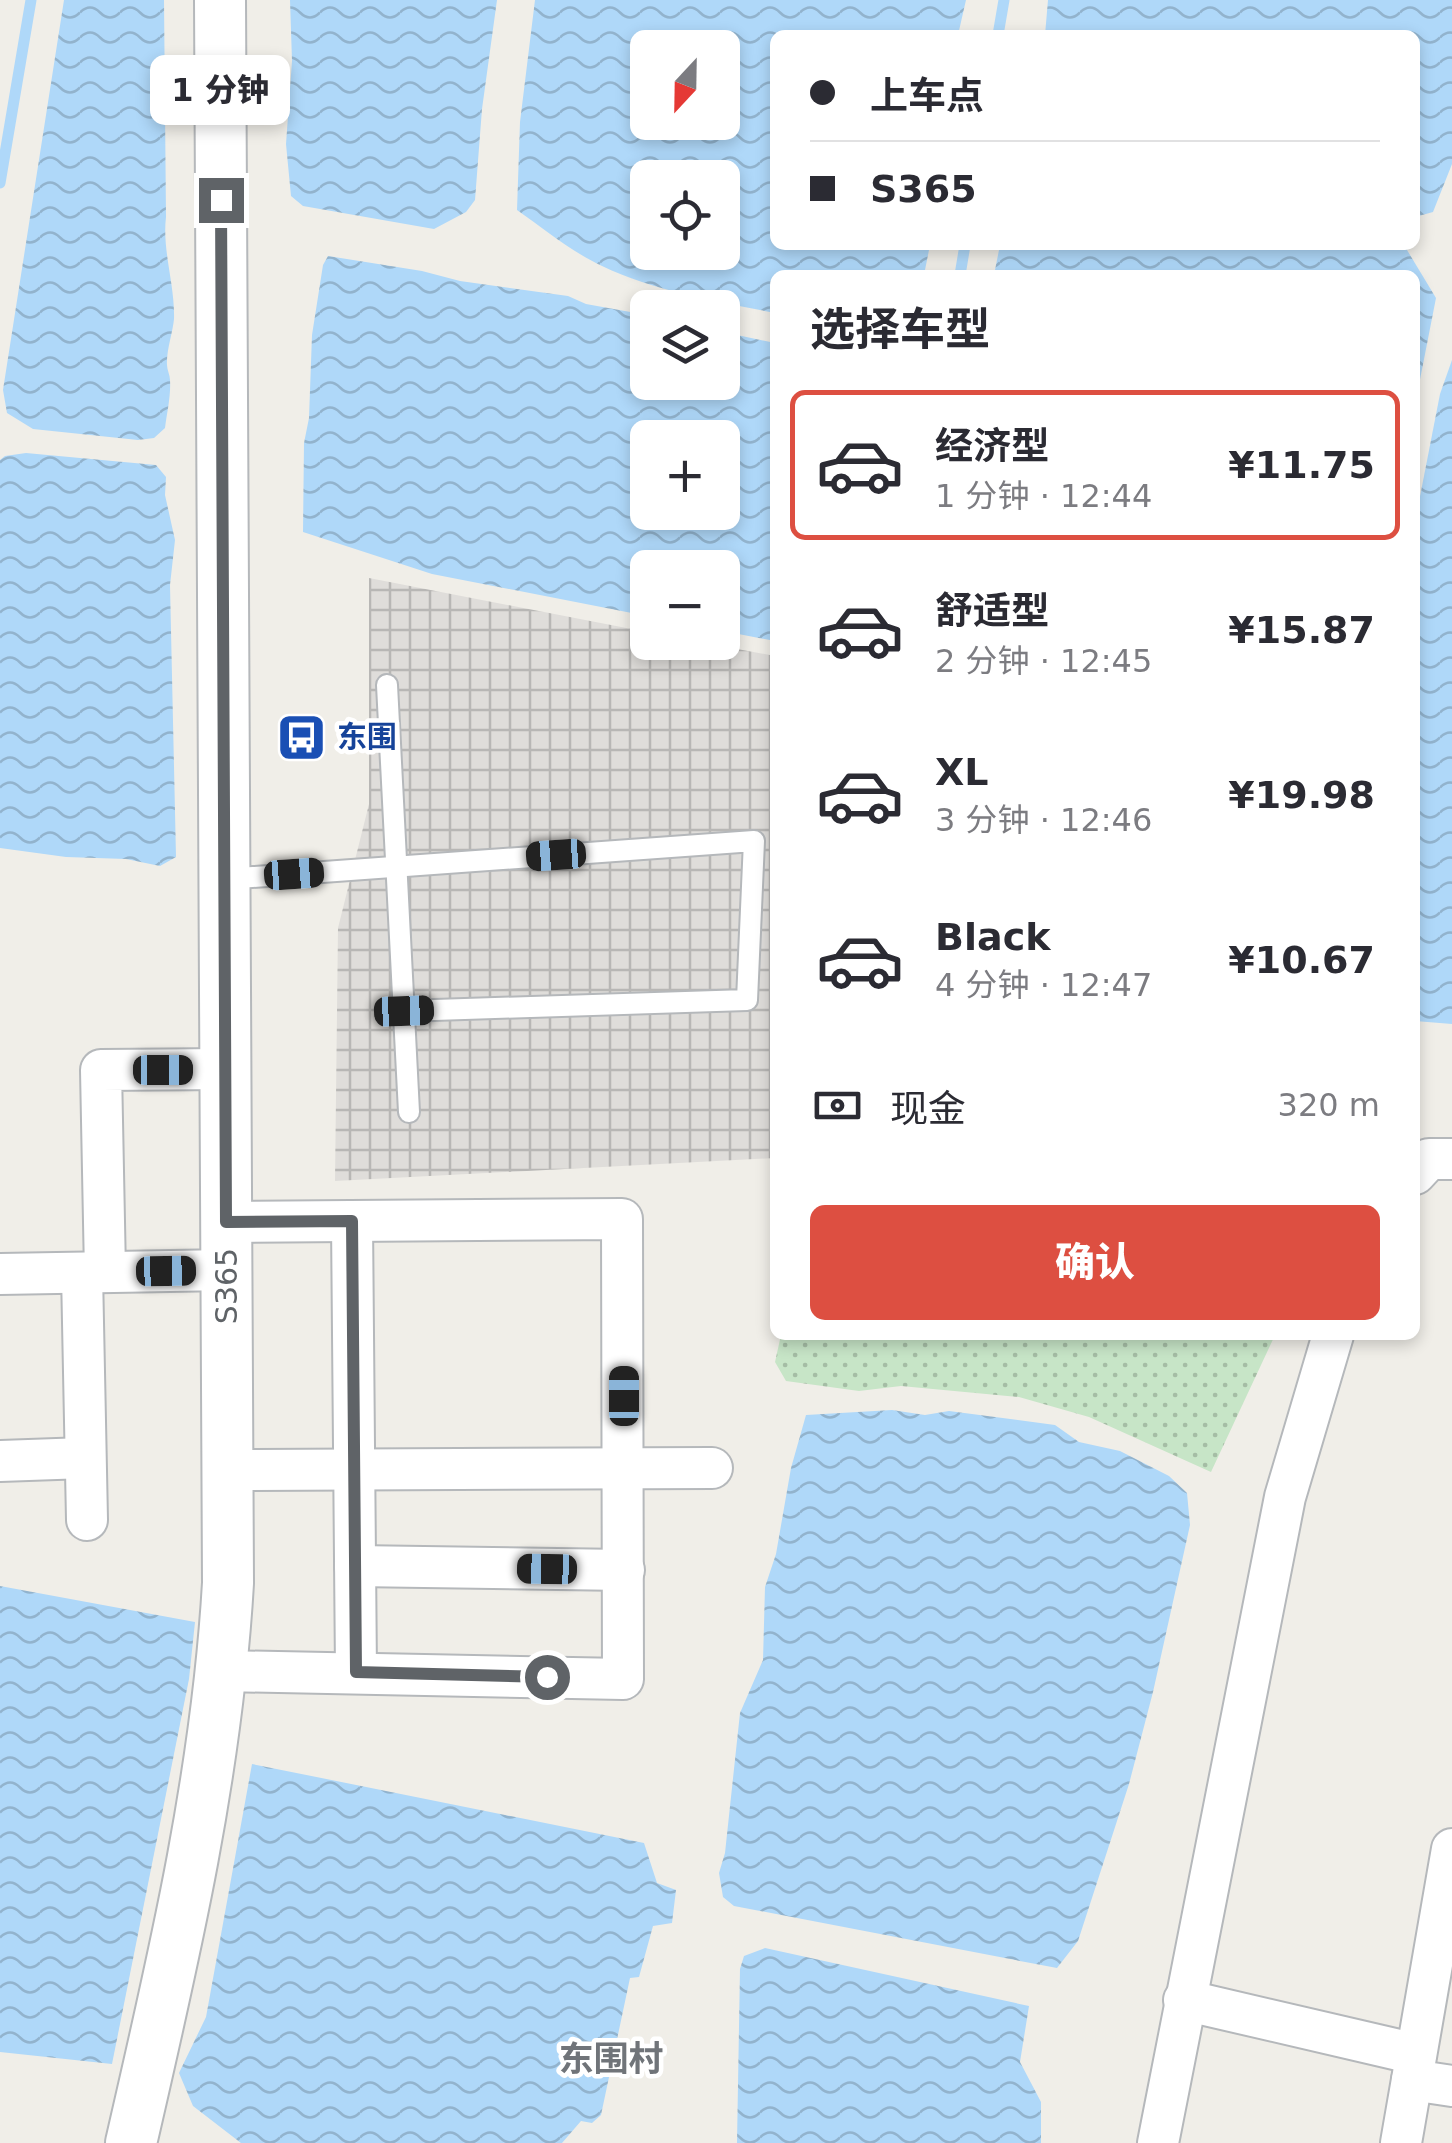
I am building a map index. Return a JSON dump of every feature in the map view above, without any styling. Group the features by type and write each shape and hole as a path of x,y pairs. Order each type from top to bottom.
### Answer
{"street":[{"name":"S365","path":"131,2143 202,1814 223,1671 228,1583 220,0"},
{"path":"86,1520 85,1458 101,1070 226,1069"},
{"path":"1420,1168 1429,1158 1452,1158"},
{"path":"223,1671 623,1678 624,1570 622,1220 226,1222"},
{"path":"352,1221 356,1672"},
{"path":"0,1274 227,1270"},
{"path":"1158,2143 1285,1497 1332,1340"},
{"path":"0,1461 85,1458"},
{"path":"228,1470 712,1468"},
{"path":"355,1566 624,1570"},
{"path":"1401,2143 1452,1849"},
{"path":"1184,2000 1414,2067 1452,2086"}],"lane":[{"path":"388,685 409,1112"},
{"path":"225,880 754,841 747,1000 404,1011"}],"shaded area":[{"path":"369,578 630,629 630,660 740,660 740,650 770,655 770,1158 335,1181 338,928 369,804"}],"green space":[{"path":"780,1340 1273,1340 1211,1472 1089,1417 1019,1397 901,1386 859,1391 786,1381 775,1362"}],"water":[{"path":"64,0 164,0 165,230 174,319 167,360 170,386 165,428 154,438 138,440 33,429 7,413 3,390"},
{"path":"290,0 497,0 475,200 466,212 434,229 303,206 291,196 286,144 292,61"},
{"path":"535,0 966,0 959,30 770,30 770,250 929,250 925,270 770,270 770,312 740,306 740,290 669,290 623,275 580,254 517,210 520,122"},
{"path":"1048,0 1452,0 1452,164 1433,212 1420,216 1420,30 1045,30"},
{"path":"999,250 1407,250 1419,270 995,270"},
{"path":"328,256 568,296 586,304 630,312 630,400 740,400 740,336 770,342 770,640 740,634 740,550 630,550 630,613 432,574 303,532 304,443 309,418 312,335 323,265"},
{"path":"1420,272 1436,298 1420,380"},
{"path":"1452,360 1452,1024 1420,1021 1420,496 1440,394"},
{"path":"26,453 156,465 166,477 165,495 175,540 170,585 176,857 160,866 126,859 66,857 0,848 0,460"},
{"path":"892,1410 925,1415 949,1411 1055,1425 1079,1442 1120,1451 1169,1476 1187,1493 1190,1525 1129,1784 1078,1941 1057,1968 734,1906 723,1897 719,1873 725,1853 740,1713 763,1660 765,1587 776,1554 791,1468 806,1415"},
{"path":"0,1586 195,1622 189,1679 112,2064 0,2052"},
{"path":"252,1764 644,1843 657,1883 676,1890 672,1923 653,1926 639,1977 630,1978 601,2115 592,2123 581,2121 562,2143 241,2143 193,2106 179,2073 206,2017"},
{"path":"765,1948 1029,2006 1020,2062 1041,2102 1041,2143 737,2143 740,1969 744,1956"}],"waterway":[{"path":"0,183 31,0"},
{"path":"999,30 1004,0"},
{"path":"961,270 964,250"}],"place":[{"name":"东围","path":"302,737"}],"district":[{"name":"东围村","path":"611,2059"}],"route":[{"path":"221,200 226,1222 352,1221 356,1672 547,1677"}]}
